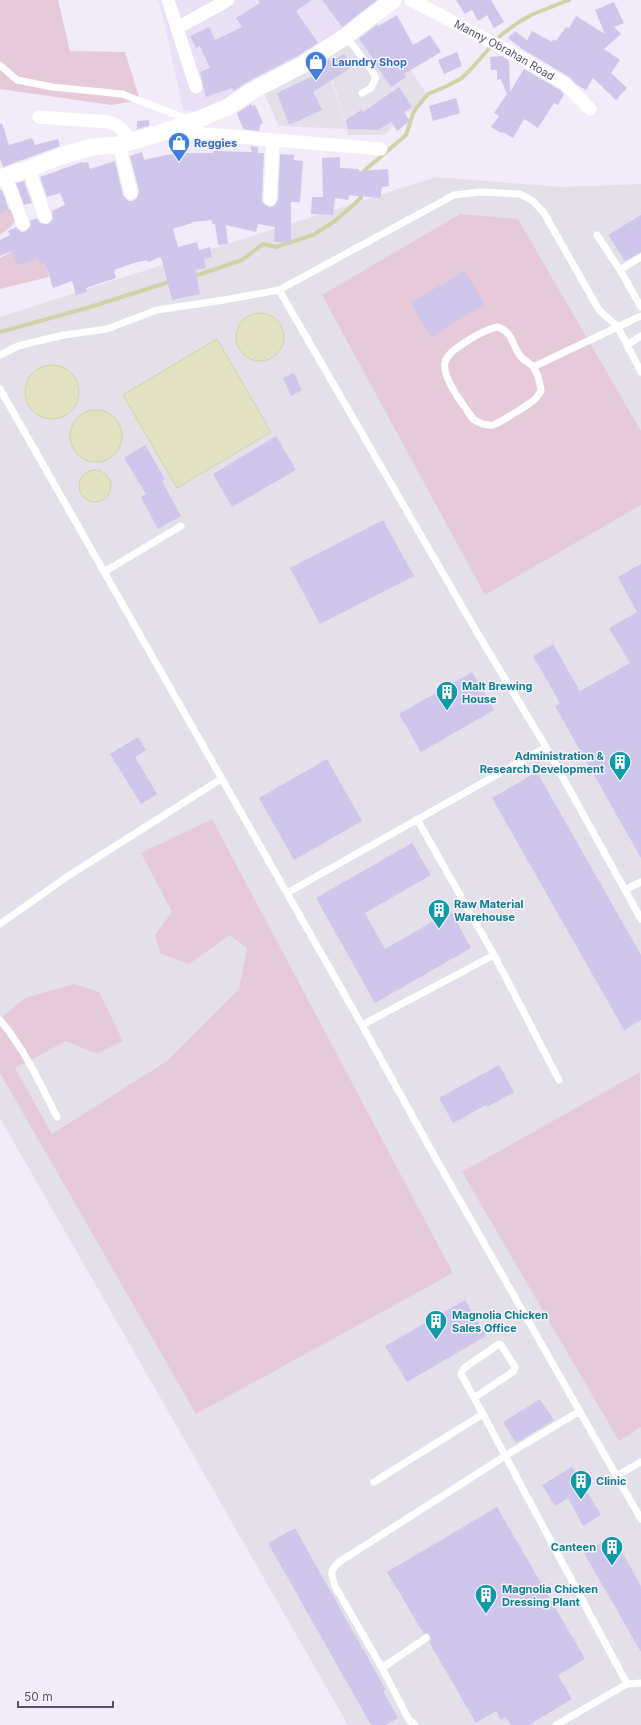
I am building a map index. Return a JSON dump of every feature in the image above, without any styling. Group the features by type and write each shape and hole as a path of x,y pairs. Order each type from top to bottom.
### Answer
{"street":[{"path":"168,0 196,87"},
{"path":"177,28 226,0"},
{"path":"23,224 3,177 29,169 61,156 92,147 125,143 167,131 194,122 228,107 250,92 302,65 346,36 393,0"},
{"name":"Manny Obrahan Road","path":"411,0 507,50 565,84 590,109"},
{"path":"39,117 108,122 117,124 121,127 125,143 131,193"},
{"path":"167,131 381,149"},
{"path":"270,199 273,140"},
{"path":"29,169 45,217"}],"lane":[{"path":"346,36 376,78 371,88 362,93"},
{"path":"0,65 17,80 52,87 122,94 194,122"},
{"path":"0,355 18,346 34,342 64,335 108,329 157,310 279,290 454,195 480,192 520,194 533,201 544,213 598,310 618,327 641,372"},
{"path":"597,235 641,306"},
{"path":"620,270 641,257"},
{"path":"279,290 478,634 546,748 641,919"},
{"path":"533,367 641,316"},
{"path":"497,327 505,329 510,335 522,358 533,367 540,381 541,391 535,399 494,425 480,424 473,419 445,374 445,364 448,356 455,349 477,334 497,327"},
{"path":"627,345 641,336"},
{"path":"1,392 641,1518"},
{"path":"104,572 181,526"},
{"path":"287,893 546,748"},
{"path":"0,924 68,876 221,779"},
{"path":"417,819 494,955 559,1080"},
{"path":"625,890 641,882"},
{"path":"362,1025 494,955"},
{"path":"0,1020 18,1043 28,1059 57,1118"},
{"path":"474,1398 514,1371 515,1367 501,1344 493,1348 462,1371 461,1374 627,1684"},
{"path":"415,1725 409,1720 382,1668 335,1586 330,1573 332,1569 339,1562 505,1456 580,1411"},
{"path":"374,1482 483,1414"},
{"path":"616,1476 641,1462"},
{"path":"382,1668 426,1638"},
{"path":"556,1725 627,1684 641,1683"}],"shaded area":[{"path":"0,0 58,0 70,51 125,52 140,100 111,105 0,89"},
{"path":"158,0 389,0 296,66 208,112 183,110"},
{"path":"375,20 428,95 384,135 348,135 326,55"},
{"path":"325,57 346,129 279,126 262,89"},
{"path":"436,177 561,187 641,184 641,1725 348,1725 0,1118 0,317"},
{"path":"16,207 19,215 12,226 0,235 0,210 1,212"},
{"path":"460,214 518,219 641,431 641,505 485,595 322,295"},
{"path":"40,236 49,277 0,289 0,258"},
{"path":"255,313 265,313 274,317 280,323 284,332 284,342 280,351 274,357 265,361 255,361 246,357 240,351 236,342 236,332 240,323 246,317"},
{"path":"217,339 271,432 177,488 123,395"},
{"path":"52,365 62,367 71,373 77,382 79,392 77,402 71,411 62,417 52,419 42,417 33,411 27,402 25,392 27,382 33,373 42,367"},
{"path":"96,410 110,414 118,422 122,436 118,450 110,458 96,462 82,458 74,450 70,436 74,422 82,414"},
{"path":"92,470 98,470 107,474 111,486 107,498 98,502 92,502 83,498 79,489 79,483 83,474"},
{"path":"212,819 453,1273 196,1414 0,1073 0,1019 25,998 74,984 99,992 123,1041 97,1054 66,1041 15,1068 52,1134 167,1061 239,989 247,948 230,935 189,964 161,954 155,935 172,912 141,853"},
{"path":"640,1072 641,1427 619,1441 462,1172"}],"building":[{"path":"258,0 312,0 296,11 318,43 297,56 245,83 234,91 232,88 206,97 200,72 210,68 200,46 196,48 190,36 209,27 215,40 242,27 236,18 260,3"},
{"path":"322,0 377,0 342,27"},
{"path":"456,0 491,0 504,22 494,28 487,15 478,21 472,10 465,14"},
{"path":"614,2 624,23 614,27 621,34 604,49 620,60 611,73 627,88 616,100 593,78 586,90 577,85 569,77 522,49 508,38 515,31 527,40 532,31 552,42 553,39 556,41 566,27 569,28 576,16 605,34 595,10"},
{"path":"397,15 413,45 430,35 441,52 404,74 406,77 391,87 359,39 377,25 378,26"},
{"path":"457,52 462,66 444,74 438,60"},
{"path":"344,54 352,67 313,92 322,110 289,125 277,93 321,72 318,67 329,59 331,62"},
{"path":"502,56 509,61 510,92 524,69 560,90 564,94 558,105 554,103 538,128 524,119 513,138 491,127 499,116 494,113 507,94 501,79 497,80 497,70 491,70 490,57"},
{"path":"399,87 412,107 404,112 410,121 397,131 391,122 378,130 348,129 346,120 361,110 363,112"},
{"path":"456,98 460,113 433,121 429,106"},
{"path":"251,104 252,106 255,105 263,123 260,125 259,131 243,129 237,113"},
{"path":"149,120 149,126 137,129 137,121"},
{"path":"2,123 9,145 32,138 35,145 58,139 60,146 3,167 0,159 0,124"},
{"path":"250,146 258,147 258,153 264,153 262,199 263,203 269,207 274,206 278,200 280,154 294,155 294,160 303,161 300,202 291,202 291,242 274,242 275,227 258,224 256,232 226,225 228,244 218,245 215,224 212,224 212,220 192,222 173,229 178,247 197,242 199,250 210,247 212,257 204,259 206,268 196,270 200,294 172,300 161,257 148,262 147,260 134,263 114,270 116,278 86,288 87,292 76,295 72,281 53,288 45,262 40,264 38,258 17,265 12,251 0,256 0,240 10,235 8,231 16,227 21,232 26,231 31,226 30,221 37,218 40,223 48,224 53,219 52,211 65,205 60,193 47,197 40,177 82,162 88,162 90,169 115,161 123,195 128,201 133,201 137,198 139,191 130,156 142,152 144,160 166,155 185,153 213,153 213,151 252,152"},
{"path":"340,157 340,168 359,169 359,171 388,169 389,186 382,187 380,198 349,195 348,200 335,198 333,215 311,214 312,197 323,197 322,158"},
{"path":"24,181 32,203 24,205 16,183"},
{"path":"0,190 2,190 9,210 0,214"},
{"path":"641,215 641,252 625,261 608,235"},
{"path":"464,271 485,304 431,337 411,303"},
{"path":"294,373 302,390 291,396 283,378"},
{"path":"276,436 296,470 232,507 213,474"},
{"path":"145,445 165,479 162,481 181,516 158,529 141,497 146,494 124,458"},
{"path":"383,520 414,576 320,624 290,568"},
{"name":"Administration & Research Development","path":"641,564 641,858 555,706 560,703 533,656 553,644 580,691 630,663 609,628 637,612 618,577"},
{"name":"Malt Brewing House","path":"472,672 494,710 421,752 399,714"},
{"path":"138,737 146,750 135,757 157,794 141,804 110,754"},
{"path":"327,759 362,821 294,860 259,798"},
{"path":"537,772 641,955 641,1020 624,1030 492,798"},
{"name":"Raw Material Warehouse","path":"412,843 431,875 365,913 385,949 451,911 471,948 375,1003 316,898"},
{"path":"499,1065 514,1092 453,1123 439,1098"},
{"name":"Magnolia Chicken Sales Office","path":"465,1300 486,1336 407,1382 385,1346"},
{"path":"540,1399 554,1420 516,1443 503,1422"},
{"path":"572,1467 601,1515 583,1526 568,1498 555,1506 542,1485"},
{"name":"Magnolia Chicken Dressing Plant","path":"497,1507 585,1659 558,1675 572,1699 529,1725 511,1725 506,1717 501,1720 496,1711 476,1723 429,1642 431,1640 430,1636 428,1633 424,1634 387,1572"},
{"path":"295,1528 386,1690 383,1691 398,1718 386,1725 371,1725 268,1543"},
{"name":"Canteen","path":"613,1536 641,1586 641,1652 584,1553"}],"waterway":[{"path":"363,174 364,171 406,135 414,111 428,94 462,78 501,35 516,24 531,15 569,0"},
{"path":"192,277 242,260 263,244 276,247 313,235 335,221 361,198 361,193"},
{"path":"0,332 90,307 172,281"}],"place":[{"name":"Laundry Shop","path":"316,82"},
{"name":"Reggies","path":"179,162"},
{"name":"Malt Brewing House","path":"447,712"},
{"name":"Administration & Research Development","path":"620,782"},
{"name":"Raw Material Warehouse","path":"439,930"},
{"name":"Magnolia Chicken Sales Office","path":"436,1340"},
{"name":"Clinic","path":"581,1500"},
{"name":"Canteen","path":"612,1566"},
{"name":"Magnolia Chicken Dressing Plant","path":"486,1614"}]}
